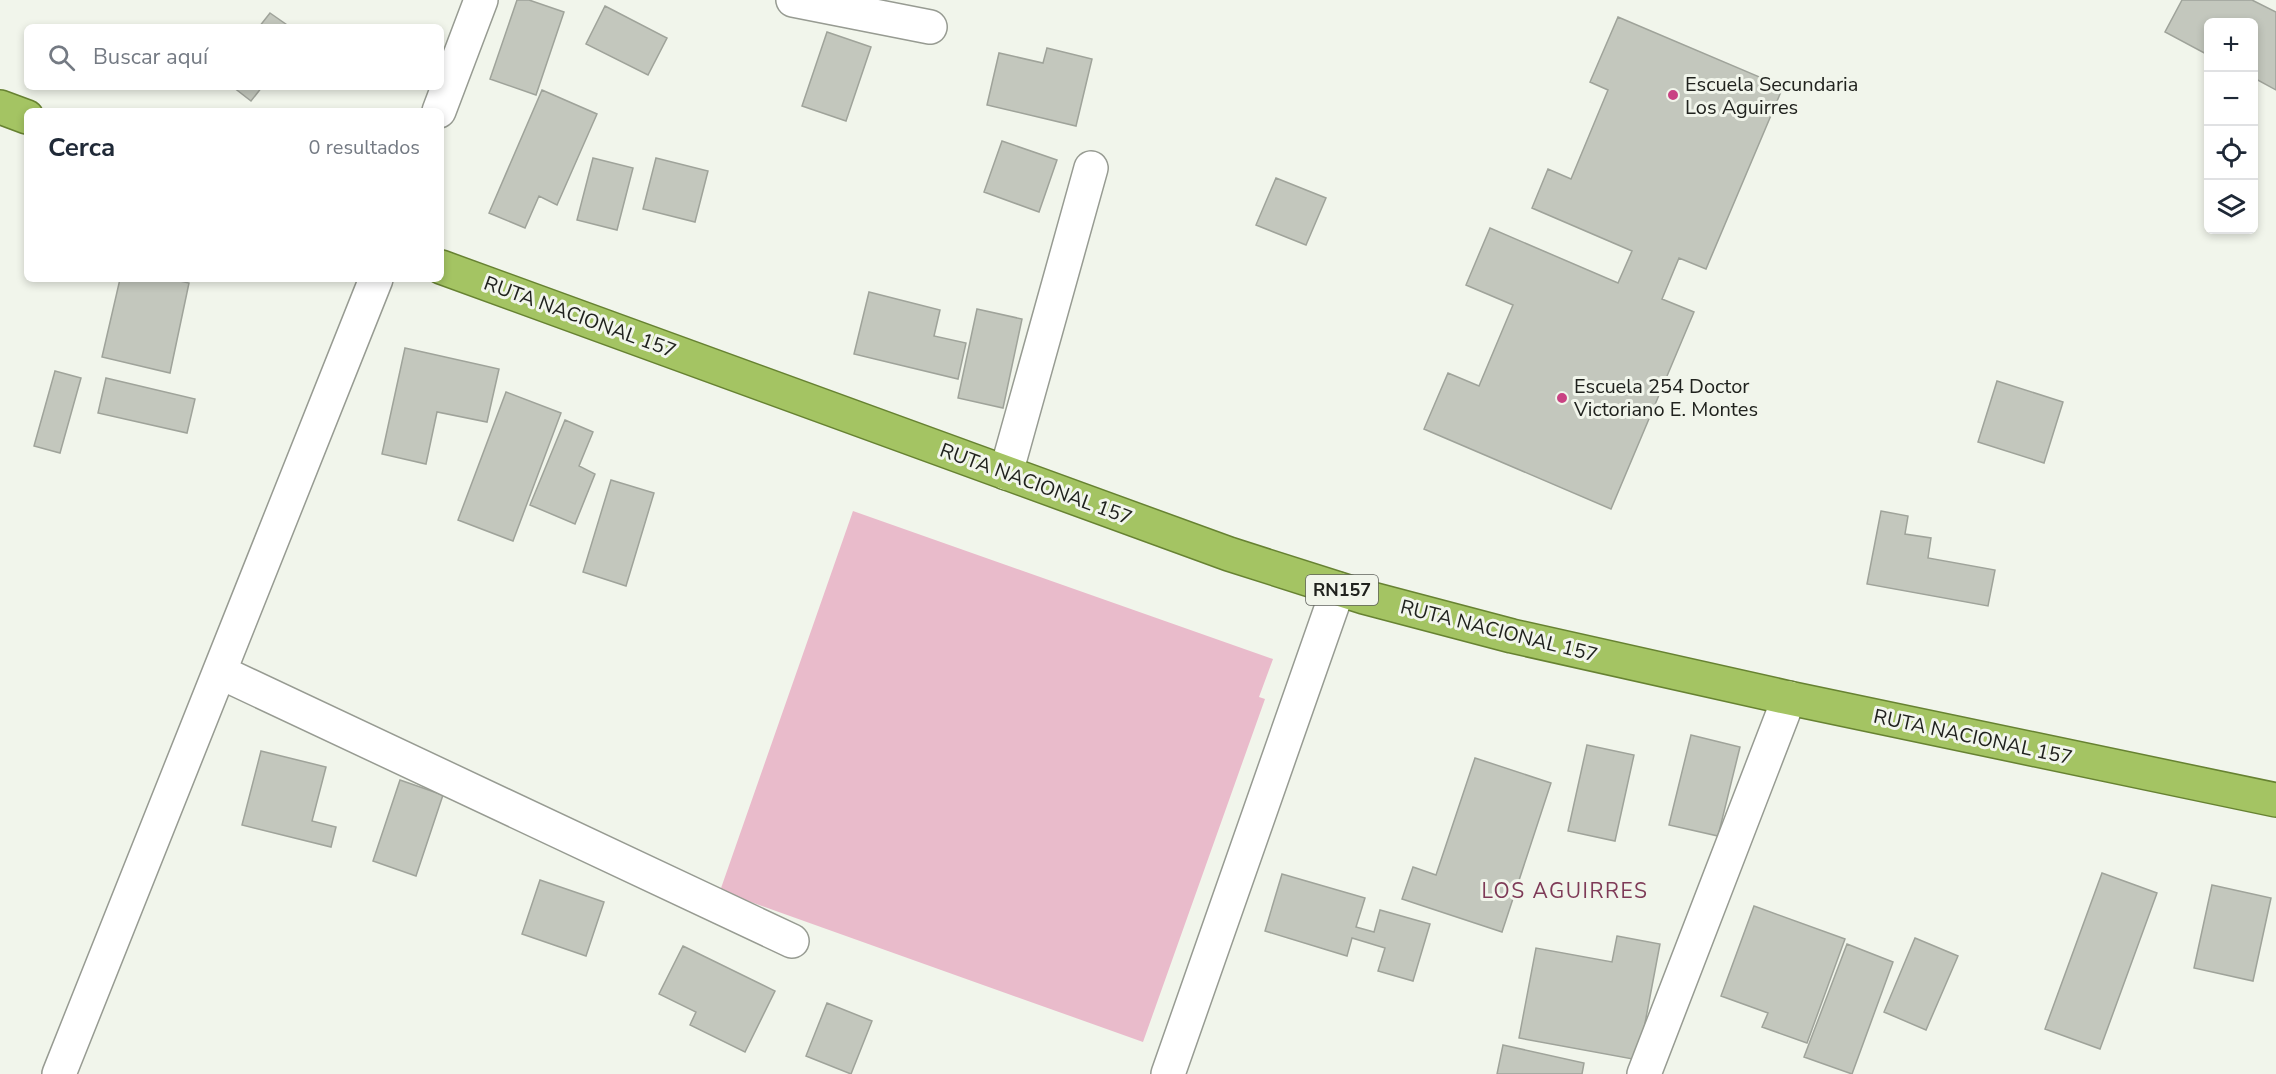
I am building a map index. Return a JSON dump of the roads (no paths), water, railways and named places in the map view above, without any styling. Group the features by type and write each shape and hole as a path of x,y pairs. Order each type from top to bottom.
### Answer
{"highway":[{"path":"0,107 24,116"},
{"name":"RUTA NACIONAL 157","path":"444,268 1229,554 1338,589 1512,636 1790,698 2276,800"}],"street":[{"path":"440,108 481,0"},
{"path":"793,0 930,27"},
{"path":"1006,473 1091,168"},
{"path":"59,1074 375,282"},
{"path":"1168,1074 1338,589"},
{"path":"220,672 792,941"},
{"path":"1644,1074 1790,698"}],"place":[{"name":"Escuela Secundaria Los Aguirres","path":"1673,95"},
{"name":"Escuela 254 Doctor Victoriano E. Montes","path":"1562,398"}],"district":[{"name":"LOS AGUIRRES","path":"1565,891"}]}
